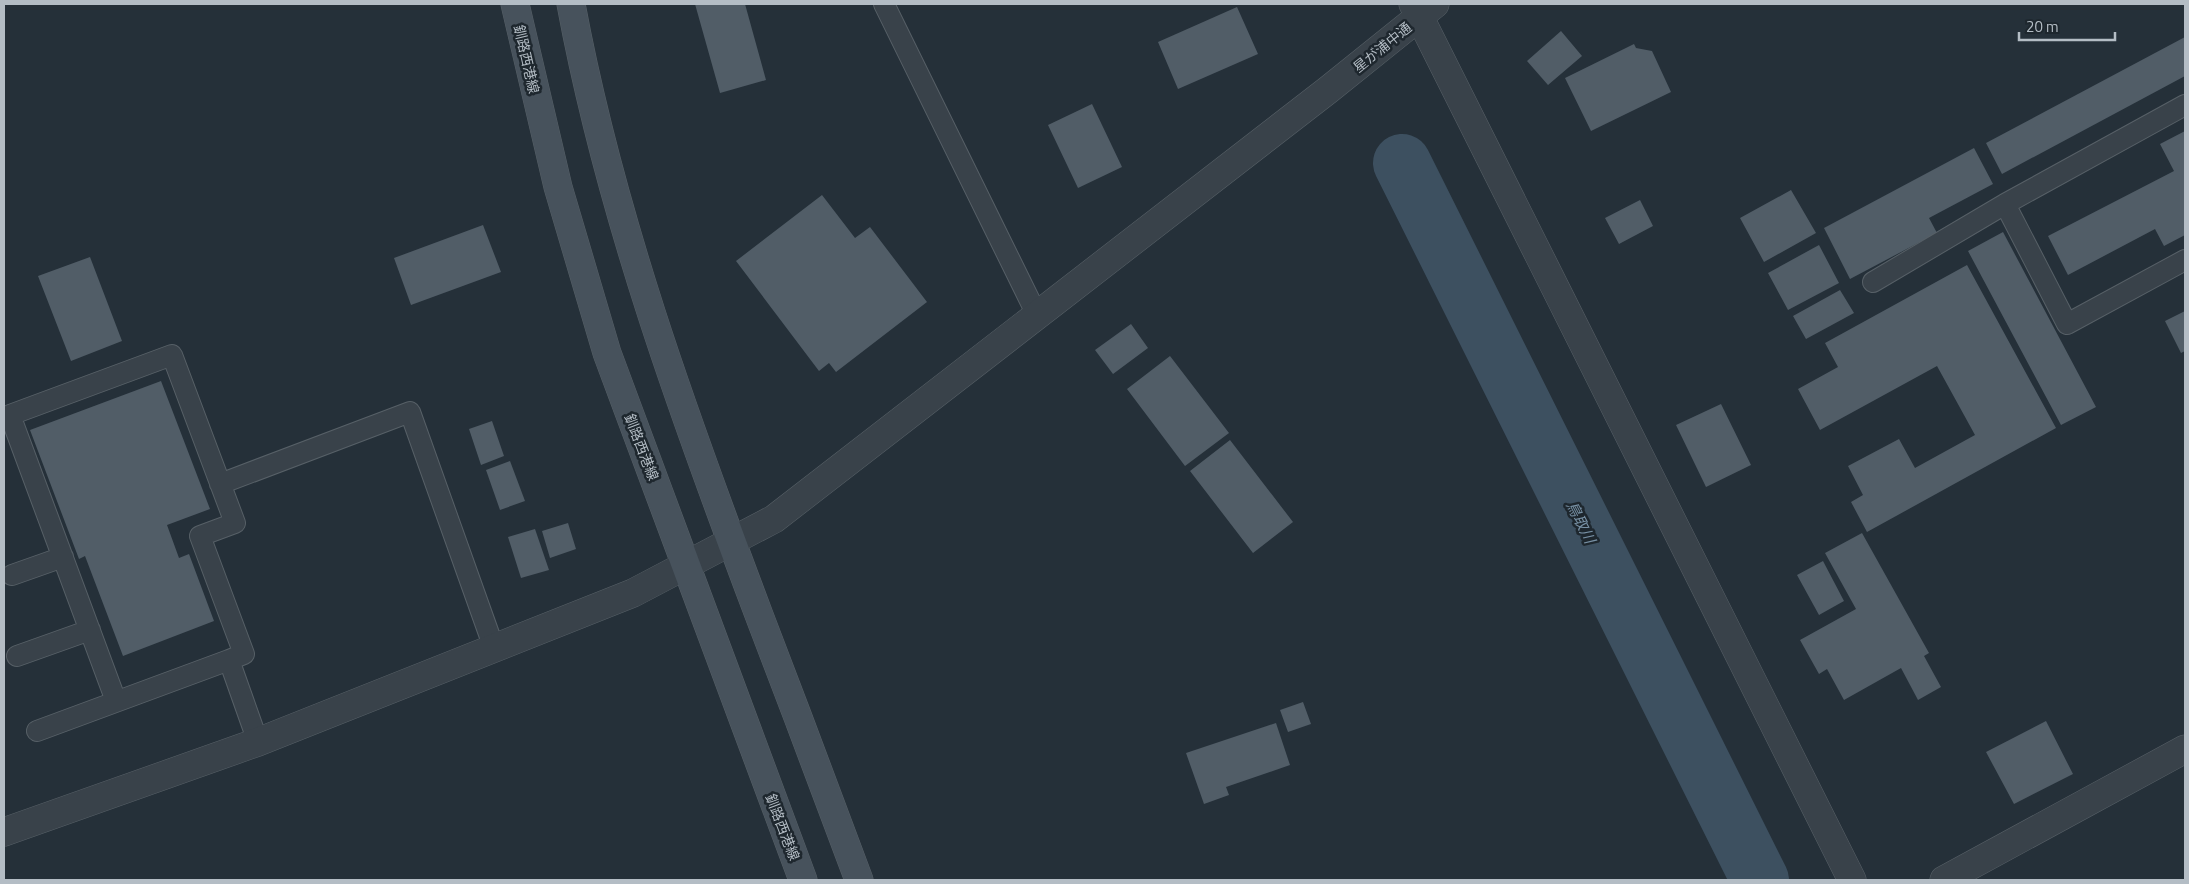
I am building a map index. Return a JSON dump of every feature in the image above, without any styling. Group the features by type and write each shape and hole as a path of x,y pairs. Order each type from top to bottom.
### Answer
{"main road":[{"name":"釧路西港線","path":"514,4 558,187 607,353 803,880"},
{"path":"571,4 608,169 660,338 731,542 859,880"}],"street":[{"name":"星が浦中通","path":"4,832 258,742 633,593 774,518 1381,49 1423,8"},
{"path":"1423,8 1852,880"},
{"path":"1944,880 2185,749"}],"lane":[{"path":"884,4 1037,315"},
{"path":"1873,282 2005,204 2185,105"},
{"path":"2005,204 2067,324 2185,260"},
{"path":"37,731 244,654 200,536 234,523 172,355 10,415 116,701"},
{"path":"220,484 410,412 494,648"},
{"path":"12,574 63,557"},
{"path":"17,656 90,630"},
{"path":"229,660 258,742"}],"building":[{"path":"695,4 745,4 766,80 720,93"},
{"path":"1237,7 1258,54 1178,89 1158,42"},
{"path":"1561,31 1582,56 1548,85 1527,61"},
{"path":"2185,37 2185,76 2002,174 1986,143"},
{"path":"1634,44 1636,48 1652,51 1671,92 1591,131 1565,78"},
{"path":"1092,104 1122,167 1078,188 1048,125"},
{"path":"2185,131 2185,235 2164,246 2155,229 2068,275 2048,236 2174,171 2160,144"},
{"path":"1974,148 1993,184 1929,218 1937,233 1850,279 1824,228"},
{"path":"1791,190 1816,233 1764,262 1740,218"},
{"path":"822,195 855,238 870,227 927,302 836,372 829,363 819,371 736,261"},
{"path":"1640,200 1653,226 1619,244 1605,218"},
{"path":"483,225 501,272 411,305 394,258"},
{"path":"2003,232 2096,407 2061,425 1968,251"},
{"path":"1819,245 1839,283 1788,310 1768,273"},
{"path":"90,257 122,341 71,361 38,276"},
{"path":"1967,265 2056,428 1867,532 1851,502 1863,495 1848,466 1899,439 1915,468 1975,435 1937,366 1820,430 1798,389 1838,367 1825,343"},
{"path":"1840,290 1854,313 1806,339 1793,316"},
{"path":"2185,311 2185,351 2181,353 2165,321"},
{"path":"1131,324 1148,348 1113,374 1095,350"},
{"path":"1170,356 1229,433 1185,466 1127,389"},
{"path":"161,381 210,509 167,525 179,558 189,554 214,621 123,656 85,556 79,559 30,430"},
{"path":"1721,404 1751,465 1706,487 1676,425"},
{"path":"492,421 504,456 481,465 469,429"},
{"path":"1230,440 1293,522 1253,553 1190,471"},
{"path":"510,461 525,501 500,510 486,470"},
{"path":"568,523 576,549 550,558 542,531"},
{"path":"535,529 549,570 521,578 508,537"},
{"path":"1862,533 1929,653 1924,656 1941,687 1918,700 1901,668 1844,700 1827,669 1819,674 1800,640 1856,609 1825,553"},
{"path":"1823,561 1844,601 1819,615 1797,575"},
{"path":"1303,702 1311,724 1288,732 1280,710"},
{"path":"2046,721 2073,774 2014,804 1986,752"},
{"path":"1276,723 1290,765 1226,787 1229,795 1204,804 1186,753"}],"waterway":[{"name":"鳥取川","path":"1402,163 1760,880"}]}
